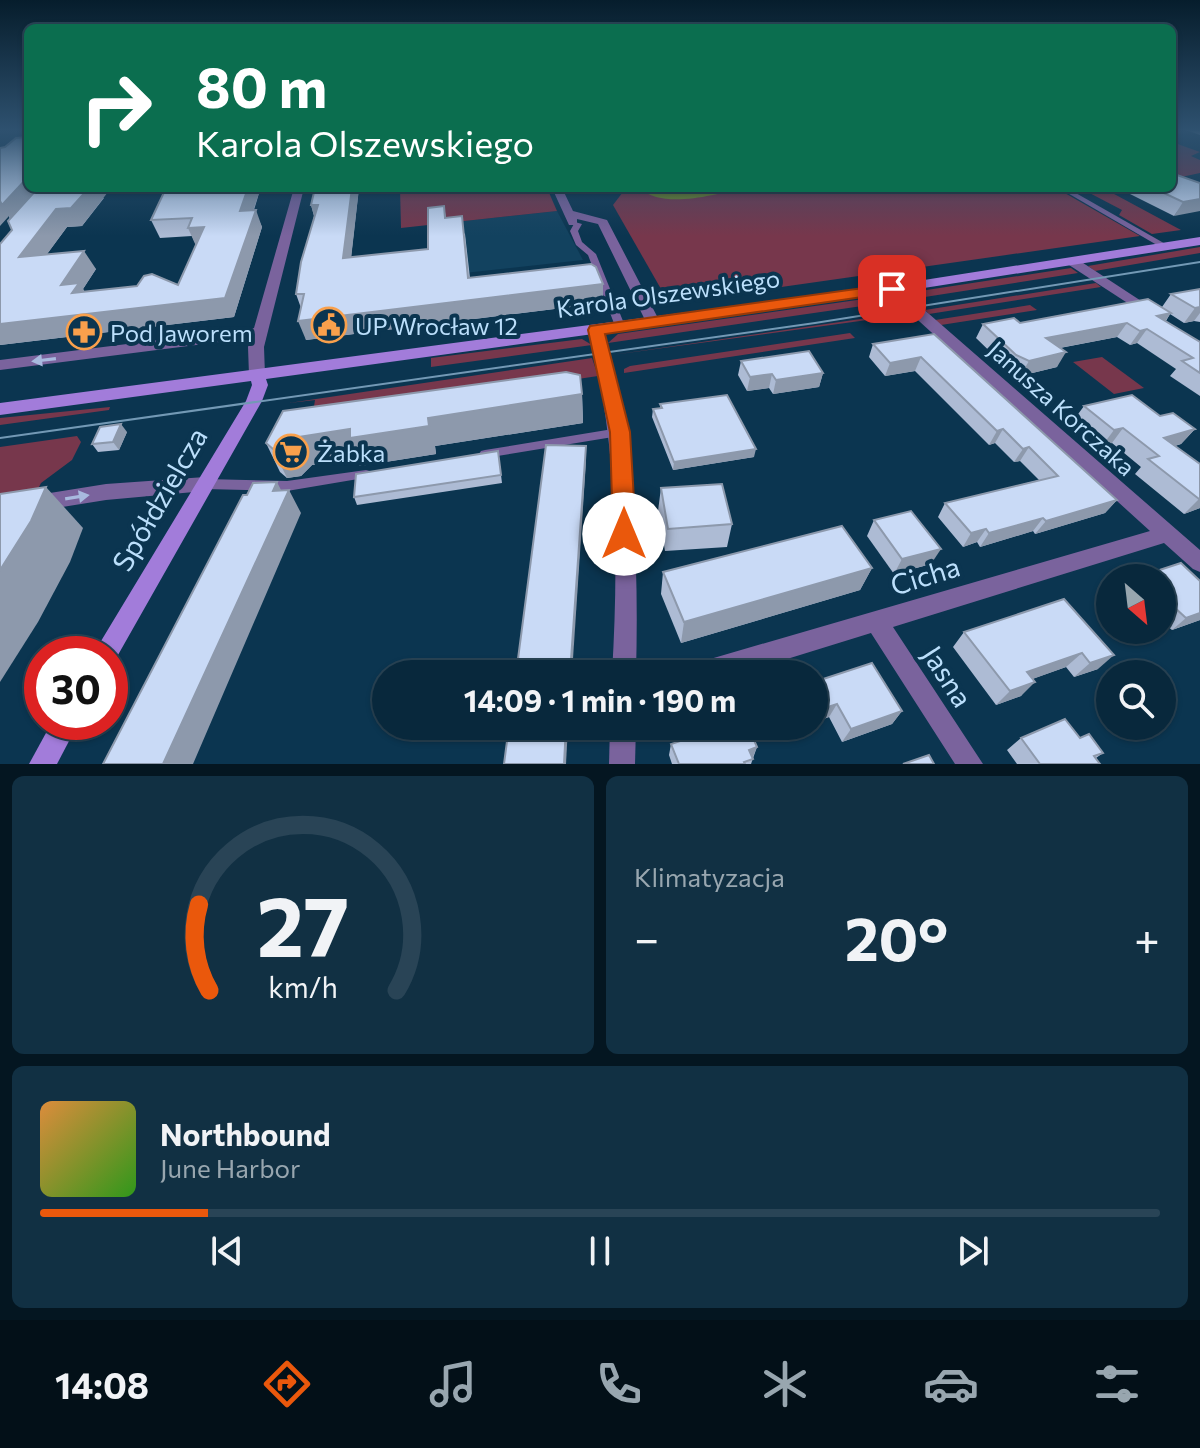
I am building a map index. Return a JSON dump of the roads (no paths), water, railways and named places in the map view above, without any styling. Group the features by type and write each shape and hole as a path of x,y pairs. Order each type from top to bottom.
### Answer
{"street":[{"path":"257,375 255,358 298,192"},
{"path":"559,192 573,223 607,229"},
{"path":"568,213 603,222 653,322"},
{"name":"Karola Olszewskiego","path":"0,409 892,289 1200,241"},
{"path":"1073,262 1164,320"},
{"name":"Janusza Korczaka","path":"892,289 1200,563"},
{"path":"596,330 620,432 624,471 624,660"},
{"path":"0,365 261,332"},
{"name":"Spółdzielcza","path":"116,636 258,394 260,385 257,375"},
{"path":"0,509 106,492 205,484"},
{"name":"Cicha","path":"746,660 1167,534"},
{"name":"Jasna","path":"876,621 970,764"},
{"path":"42,764 56,740"},
{"path":"622,764 623,740"}],"lane":[{"path":"1069,192 1165,246"},
{"path":"578,224 575,237 592,254 620,326"},
{"path":"467,457 620,432"},
{"path":"205,484 287,486 374,472"}],"tram line":[{"path":"0,438 815,323 1200,262"}],"place":[{"name":"UP Wrocław 12","path":"329,325"},
{"name":"Pod Jaworem","path":"84,332"},
{"name":"Żabka","path":"291,452"}]}
